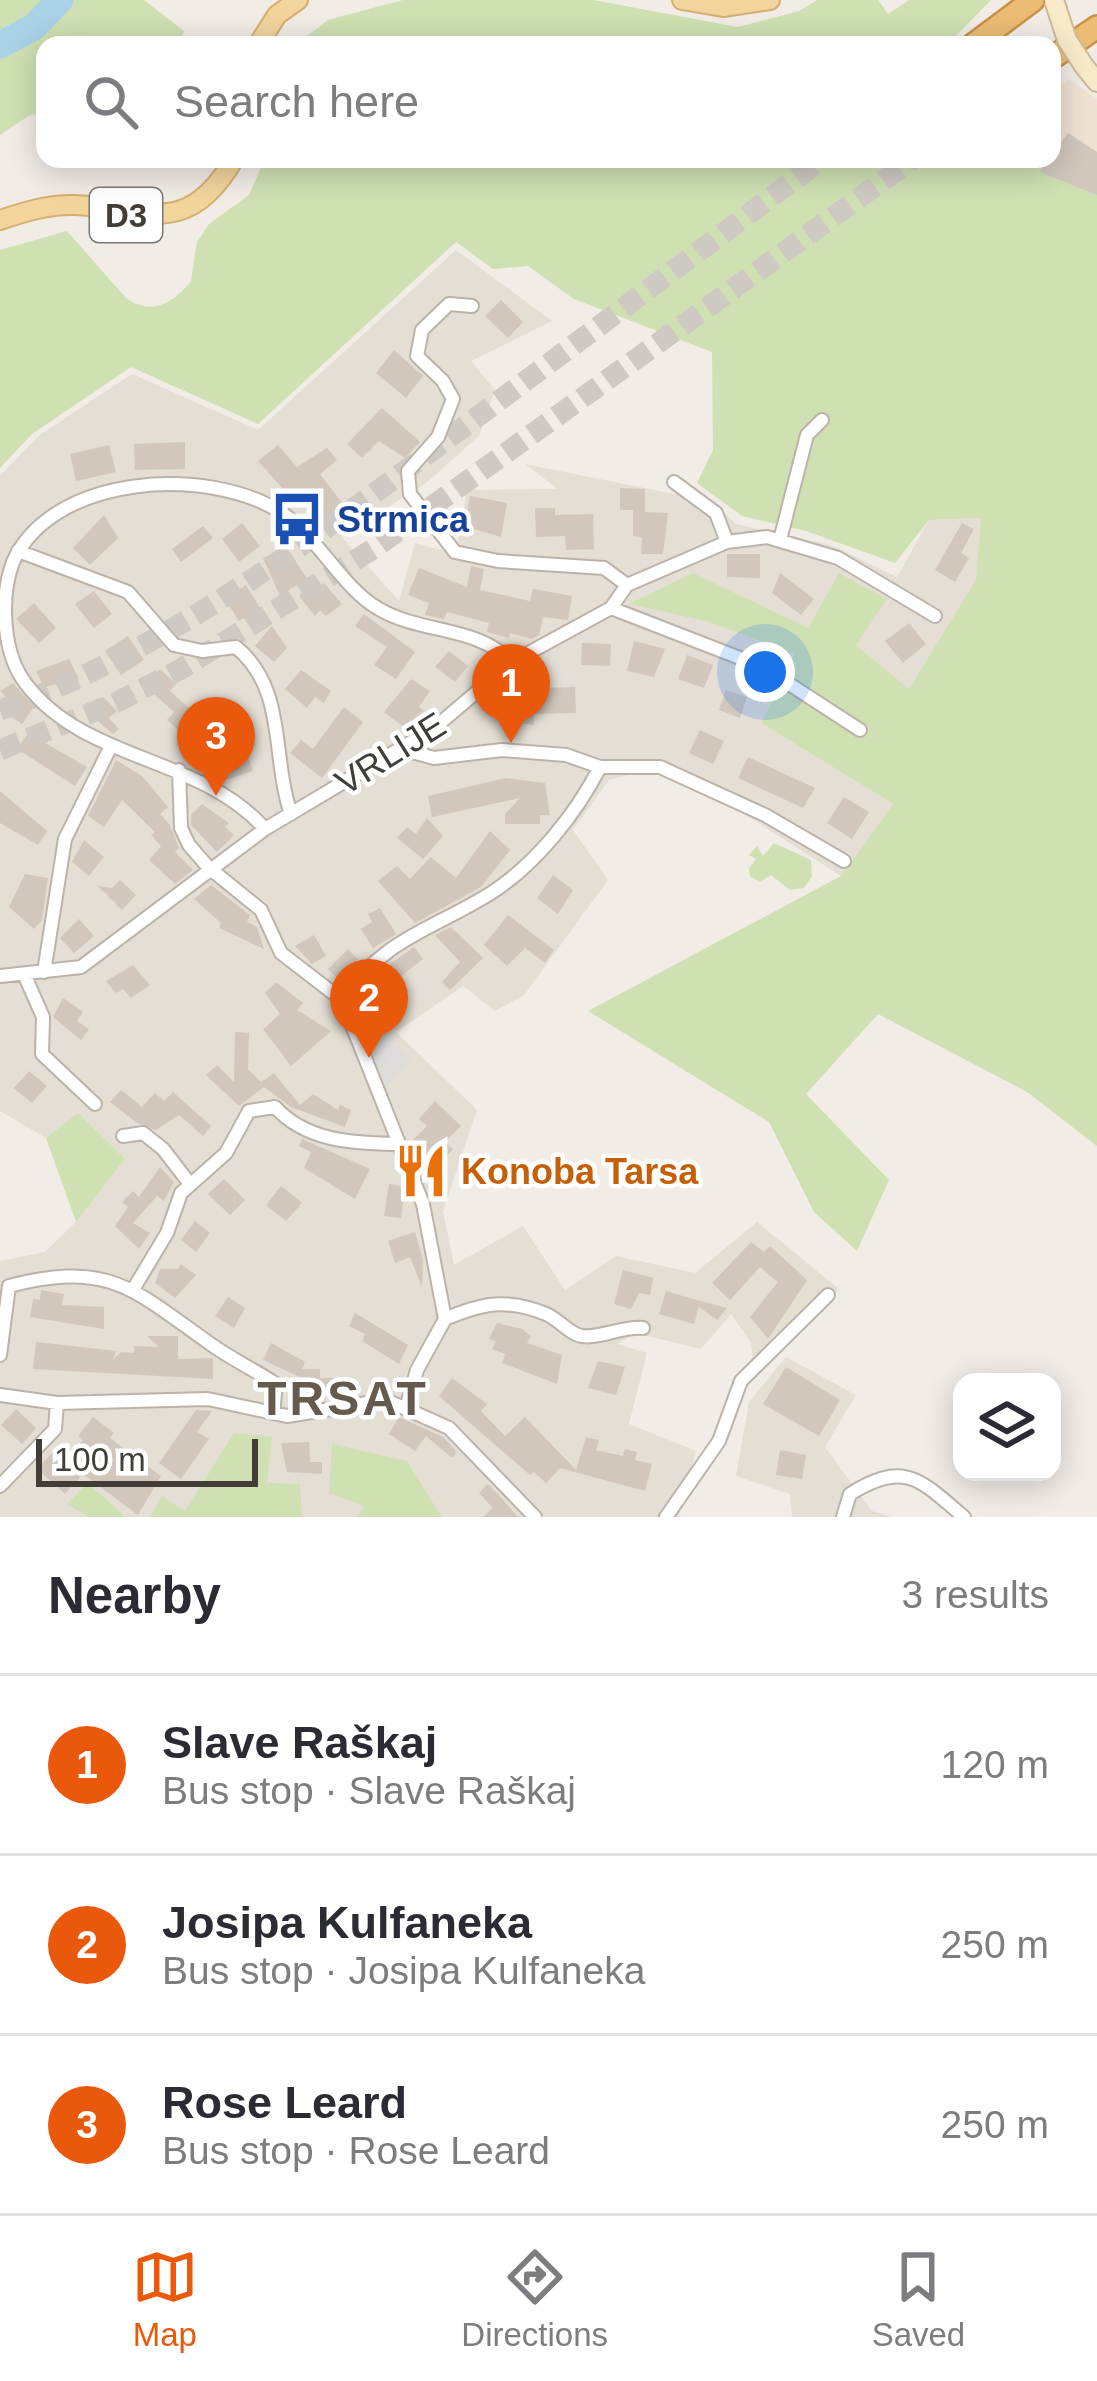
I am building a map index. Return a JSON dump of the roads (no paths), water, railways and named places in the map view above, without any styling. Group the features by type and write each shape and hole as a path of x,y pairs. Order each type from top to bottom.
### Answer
{"highway":[{"path":"986,36 1033,0"},
{"path":"1061,52 1094,31"}],"main road":[{"path":"264,36 277,15 298,0"},
{"path":"682,0 723,7 770,0"},
{"path":"1054,0 1067,40 1097,82"},
{"name":"D3","path":"0,220 63,205 129,215 165,214 200,197 226,168"}],"street":[{"path":"472,306 449,304 422,330 417,356 443,381 452,400 438,437 408,471 410,494 454,552 498,561 604,568 627,585 727,542 780,540 838,558 934,616"},
{"path":"780,540 806,435 822,420"},
{"path":"674,482 716,513 727,542"},
{"path":"265,829 235,800 179,770 111,746 26,684 6,642 7,575 18,550 51,516 114,493 172,486 238,494 295,523 372,605 395,618 473,635 512,662"},
{"path":"18,550 128,592 174,645 202,650 236,646 254,662 269,686 291,814"},
{"name":"VRLIJE","path":"0,976 81,967 208,867 401,749 465,704 512,662 611,608 627,585"},
{"path":"611,608 763,667 860,730"},
{"path":"44,972 65,839 111,746"},
{"path":"401,749 434,758 502,750 566,755 600,767 660,767 694,780 844,861"},
{"path":"342,1000 372,964 402,940 501,886 566,821 600,767"},
{"path":"179,770 181,828 208,867 261,910 281,953 342,1000 395,1144 423,1204 445,1319 439,1338 417,1370 407,1405"},
{"path":"24,974 44,1018 42,1054 95,1104"},
{"path":"134,1288 190,1184 226,1153 242,1116 262,1105 333,1141 395,1144"},
{"path":"122,1136 142,1132 190,1184"},
{"path":"0,1354 9,1286 74,1277 134,1288 276,1384 273,1413"},
{"path":"666,1517 719,1441 741,1381 828,1295"},
{"path":"445,1319 481,1304 508,1304 549,1316 580,1336 595,1337 619,1325 643,1328"},
{"path":"0,1395 57,1403 208,1399 302,1416 371,1400 407,1405 468,1444 538,1516"},
{"path":"0,1486 55,1429 57,1403"},
{"path":"843,1517 850,1494 887,1476 922,1480 964,1517"}],"waterway":[{"path":"0,45 34,27 60,0"}],"tunnel":[{"path":"0,710 122,656 239,588 810,168"},
{"path":"0,750 115,703 181,669 373,549 901,168"}],"place":[{"name":"Strmica","path":"297,519"},
{"name":"Slave Raškaj","path":"511,743"},
{"name":"Rose Leard","path":"216,796"},
{"name":"Josipa Kulfaneka","path":"369,1058"},
{"name":"Konoba Tarsa","path":"421,1171"}],"district":[{"name":"TRSAT","path":"343,1398"}]}
